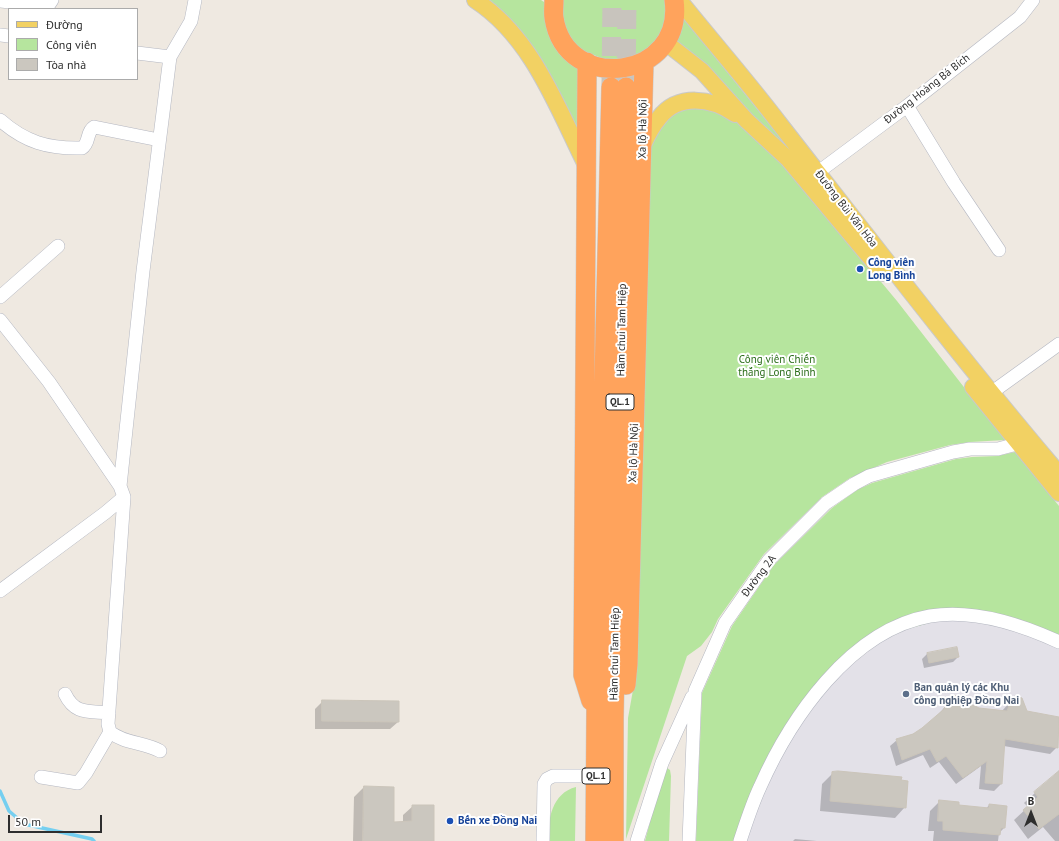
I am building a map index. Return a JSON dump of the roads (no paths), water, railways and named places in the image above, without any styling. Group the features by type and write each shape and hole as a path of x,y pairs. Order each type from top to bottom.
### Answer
{"highway":[{"path":"554,0 554,18 560,36 571,51 587,62 600,68 614,70 629,68 644,62 665,42 672,26 675,10 674,0"},
{"name":"QL.1","path":"587,62 583,675 588,694 596,711 595,841"},
{"name":"Xa lộ Hà Nội","path":"614,841 614,718 624,699 628,664 644,62"},
{"name":"Hầm chui Tam Hiệp","path":"596,711 619,87 614,718"}],"main road":[{"path":"475,0 498,17 531,58 555,100 586,165"},
{"name":"Đường Bùi Văn Hòa","path":"679,0 779,122 811,177 905,300 1024,442 1059,494"},
{"name":"Đường Bùi Văn Hòa","path":"665,42 702,71 746,120 788,159 811,177"},
{"path":"642,145 660,116 672,107 685,102 699,100 714,102 746,120"},
{"name":"Đường Bùi Văn Hòa","path":"1024,442 1059,474"}],"street":[{"path":"0,1 48,6 52,0"},
{"path":"41,777 78,783 86,773 110,732 109,713 122,491 159,140 170,57 190,21 195,0"},
{"name":"Đường Hoàng Bá Bích","path":"811,177 907,106 1020,17 1033,0"},
{"path":"138,53 170,57"},
{"path":"907,106 958,189 999,250"},
{"path":"0,120 14,132 44,146 82,148 86,145 90,130 94,127 159,140"},
{"path":"0,297 58,246"},
{"path":"0,320 49,382 122,491"},
{"path":"987,396 1059,344"},
{"name":"Đường 2A","path":"689,841 694,691 725,623 764,566 826,503 854,484 888,469 970,449 998,449 1024,442"},
{"path":"0,591 122,491"},
{"path":"740,841 760,786 779,748 799,716 850,658 875,640 897,627 913,620 947,615 990,619 1016,625 1059,642"},
{"path":"637,841 662,763 694,691"},
{"path":"65,694 69,703 76,709 109,713"},
{"path":"110,732 118,738 160,751"},
{"path":"544,841 544,784 547,779 552,776 596,776"}],"waterway":[{"path":"0,791 9,811 24,824 92,839 94,841"}],"tunnel":[{"path":"611,85 612,0"},
{"path":"626,87 627,0"}],"place":[{"name":"Công viên Long Bình","path":"860,269"},
{"name":"Ban quản lý các Khu công nghiệp Đồng Nai","path":"906,694"},
{"name":"Bến xe Đồng Nai","path":"450,821"}],"park label":[{"name":"Công viên Chiến thắng Long Bình","path":"777,366"}]}
